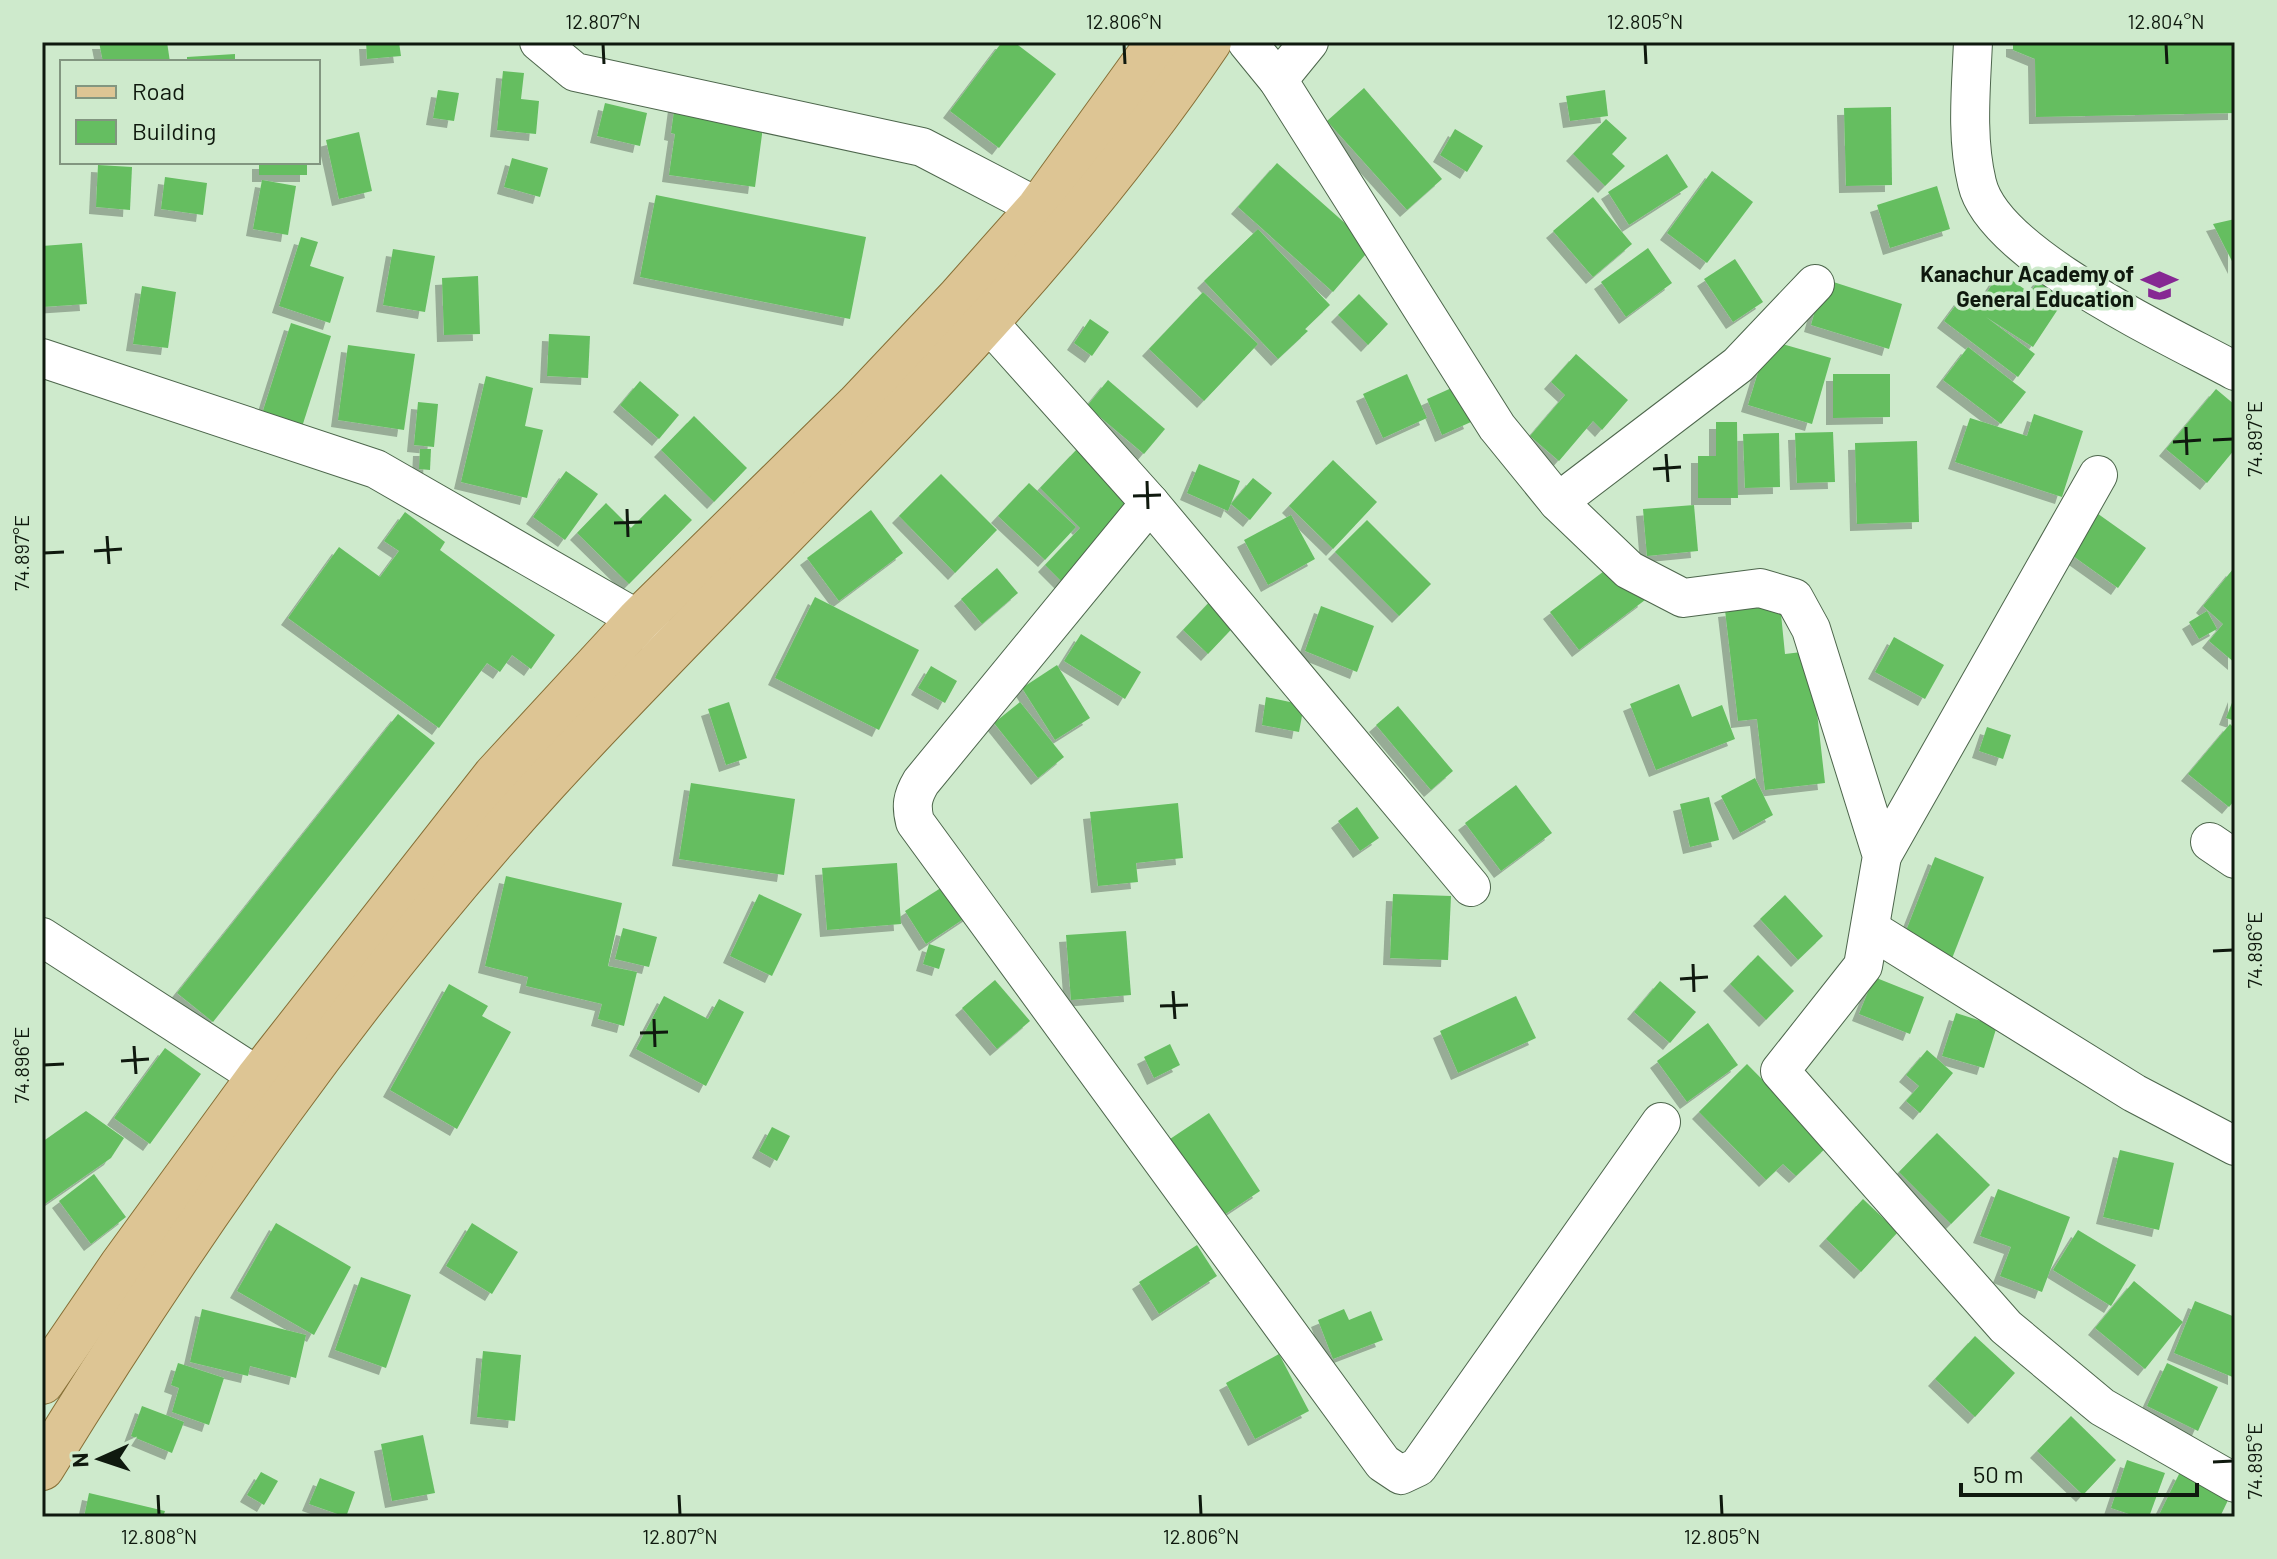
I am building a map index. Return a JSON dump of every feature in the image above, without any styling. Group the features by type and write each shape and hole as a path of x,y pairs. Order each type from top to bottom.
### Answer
{"main road":[{"path":"42,1382 122,1265 259,1077 495,776 639,620 857,406 1039,208 1159,42"},
{"path":"42,1468 174,1262 265,1131 482,852 671,649 988,322 1096,195 1153,122 1209,42"}],"street":[{"path":"539,42 575,72 922,147 1039,208"},
{"path":"1247,42 1278,80 1497,427 1558,502 1629,570 1683,598 1760,588 1794,598 1811,629 1882,856"},
{"path":"1278,80 1309,42"},
{"path":"1973,42 1970,114 1975,171 1977,185 1989,209 2024,249 2063,277 2235,371"},
{"path":"1558,502 1738,365 1815,284"},
{"path":"988,322 1150,503 1471,887"},
{"path":"42,358 376,469 639,620 671,649"},
{"path":"2098,475 1882,856 1863,966 1780,1071 2006,1327 2102,1407 2235,1483"},
{"path":"1150,503 921,782 913,796 915,822 1383,1463 1401,1475 1418,1467 1661,1122"},
{"path":"1870,929 2134,1093 2235,1146"},
{"path":"42,937 259,1077"}],"building":[{"path":"99,42 167,42 170,60 103,60"},
{"path":"366,42 399,42 401,56 367,59"},
{"path":"1002,42 1014,42 1056,74 999,148 950,111"},
{"path":"2013,42 2235,42 2235,113 2036,117 2035,59 2013,50"},
{"path":"235,54 235,60 187,60 187,57"},
{"path":"503,71 524,73 521,99 539,101 536,134 497,130"},
{"path":"1364,88 1442,179 1407,210 1327,121"},
{"path":"438,90 459,93 454,121 433,118"},
{"path":"1605,90 1608,116 1570,121 1566,96"},
{"path":"605,103 647,113 640,146 597,136"},
{"path":"675,104 697,107 696,118 763,127 755,187 669,175 675,134 671,133"},
{"path":"1891,107 1892,185 1846,186 1844,108"},
{"path":"1606,119 1627,138 1612,154 1625,166 1605,186 1573,154"},
{"path":"1455,129 1483,146 1467,172 1440,155"},
{"path":"359,132 372,191 339,199 326,140"},
{"path":"1667,154 1688,187 1629,225 1608,192"},
{"path":"512,158 548,168 540,197 504,187"},
{"path":"1277,163 1372,247 1333,292 1238,207"},
{"path":"259,164 307,164 307,175 259,175"},
{"path":"98,165 132,167 130,210 96,207"},
{"path":"1712,171 1753,202 1707,263 1667,233"},
{"path":"165,177 207,183 203,215 161,209"},
{"path":"262,180 296,186 288,235 253,229"},
{"path":"1937,186 1950,229 1890,248 1877,205"},
{"path":"656,195 866,237 850,319 640,277"},
{"path":"1593,197 1632,244 1593,277 1553,231"},
{"path":"2235,219 2235,267 2213,224"},
{"path":"1258,229 1330,305 1278,359 1204,281"},
{"path":"301,237 318,242 310,266 344,277 330,323 279,306"},
{"path":"82,243 87,304 42,307 42,246"},
{"path":"1648,248 1672,283 1626,317 1601,282"},
{"path":"393,249 435,256 425,312 383,305"},
{"path":"1735,259 1763,302 1733,322 1704,279"},
{"path":"2000,272 2030,293 2043,273 2070,291 2033,347 1986,317 2035,354 2018,377 1944,321 1961,298 1976,309"},
{"path":"478,276 480,334 444,335 442,278"},
{"path":"1824,279 1902,304 1889,349 1811,325"},
{"path":"142,286 176,292 168,348 133,344"},
{"path":"1203,292 1258,344 1204,401 1149,349"},
{"path":"1359,294 1388,324 1368,345 1338,315"},
{"path":"1090,319 1109,332 1092,356 1074,343"},
{"path":"291,323 331,336 301,430 261,417"},
{"path":"549,334 590,336 588,378 547,376"},
{"path":"1768,340 1831,358 1812,424 1748,405"},
{"path":"348,345 415,354 404,430 338,420"},
{"path":"1968,347 2026,392 2001,424 1943,380"},
{"path":"1576,354 1628,400 1602,430 1593,421 1559,461 1530,436 1565,395 1551,382"},
{"path":"1407,374 1427,418 1383,438 1363,394"},
{"path":"1833,374 1890,374 1890,417 1833,418"},
{"path":"486,376 533,388 525,426 543,430 527,498 461,482"},
{"path":"1108,380 1165,429 1144,454 1087,406"},
{"path":"640,381 679,415 659,439 620,405"},
{"path":"1456,386 1471,422 1442,435 1427,399"},
{"path":"2216,389 2235,405 2235,449 2207,483 2166,449"},
{"path":"418,402 438,404 434,447 414,445"},
{"path":"2034,414 2083,431 2062,497 1955,462 1970,418 2027,436"},
{"path":"694,416 747,468 714,502 661,450"},
{"path":"1716,422 1737,422 1738,498 1698,498 1698,456 1716,456"},
{"path":"1833,432 1835,482 1797,483 1795,433"},
{"path":"1779,433 1780,487 1745,488 1743,434"},
{"path":"1917,441 1919,522 1857,524 1855,443"},
{"path":"420,449 431,449 430,470 419,469"},
{"path":"1077,449 1135,505 1062,582 1045,565 1080,528 1040,488"},
{"path":"1333,460 1377,502 1333,549 1289,506"},
{"path":"1199,464 1240,481 1228,511 1187,493"},
{"path":"566,471 598,494 565,540 533,517"},
{"path":"941,474 997,530 955,573 899,516"},
{"path":"1253,478 1272,493 1250,520 1231,504"},
{"path":"1029,483 1076,527 1045,560 998,516"},
{"path":"665,494 692,520 629,584 577,533 606,503 631,528"},
{"path":"1694,505 1698,551 1647,556 1643,509"},
{"path":"871,510 903,553 839,601 807,558"},
{"path":"2094,511 2146,548 2118,588 2066,551"},
{"path":"405,512 445,542 440,550 555,635 531,669 512,655 500,672 487,663 439,728 288,618 339,547 380,577 399,551 384,541"},
{"path":"1291,515 1315,559 1268,585 1244,540"},
{"path":"1367,520 1431,584 1399,616 1335,552"},
{"path":"1616,562 1645,600 1579,650 1550,612"},
{"path":"997,568 1018,593 982,624 961,599"},
{"path":"2233,569 2235,663 2209,641 2223,624 2203,606"},
{"path":"1218,593 1243,617 1208,654 1183,630"},
{"path":"815,597 919,650 879,730 775,678"},
{"path":"1780,604 1785,654 1810,651 1825,783 1765,790 1757,719 1738,721 1725,610"},
{"path":"1321,606 1374,626 1357,672 1305,651"},
{"path":"2207,611 2217,629 2199,639 2189,622"},
{"path":"1081,634 1141,672 1125,699 1064,661"},
{"path":"1894,637 1944,665 1925,699 1875,672"},
{"path":"1057,665 1090,718 1055,740 1022,688"},
{"path":"931,666 957,681 945,703 918,688"},
{"path":"1679,684 1692,717 1722,705 1735,739 1656,770 1630,704"},
{"path":"2235,695 2235,721 2226,718"},
{"path":"1266,697 1304,705 1299,732 1262,725"},
{"path":"729,702 747,758 726,765 708,709"},
{"path":"1020,702 1064,757 1038,778 994,723"},
{"path":"1398,706 1453,771 1431,790 1376,725"},
{"path":"398,714 435,743 213,1022 177,993"},
{"path":"2230,724 2235,729 2235,800 2229,807 2188,774"},
{"path":"1987,727 2011,735 2003,759 1979,751"},
{"path":"1755,778 1773,815 1740,833 1721,796"},
{"path":"691,783 795,799 784,875 679,859"},
{"path":"1516,785 1552,833 1501,871 1465,823"},
{"path":"1709,797 1719,840 1690,847 1680,804"},
{"path":"1178,803 1183,858 1136,863 1138,882 1098,886 1090,812"},
{"path":"1357,807 1379,838 1360,851 1338,821"},
{"path":"1935,857 1984,877 1951,961 1902,941"},
{"path":"897,863 901,924 827,930 822,868"},
{"path":"506,876 622,903 608,966 637,972 624,1026 598,1019 602,1004 526,986 528,977 485,966"},
{"path":"950,882 971,914 926,944 905,911"},
{"path":"759,894 802,914 772,976 730,956"},
{"path":"1393,894 1451,896 1448,960 1390,958"},
{"path":"1785,895 1823,936 1798,960 1760,919"},
{"path":"623,928 657,937 649,967 615,959"},
{"path":"1126,931 1131,995 1071,1000 1066,935"},
{"path":"929,944 945,949 939,969 923,964"},
{"path":"1758,955 1794,991 1766,1020 1730,984"},
{"path":"1874,977 1924,997 1910,1034 1859,1014"},
{"path":"995,980 1030,1021 997,1049 962,1008"},
{"path":"1660,981 1696,1012 1670,1043 1634,1012"},
{"path":"449,984 488,1006 482,1016 511,1032 457,1129 390,1090"},
{"path":"664,996 708,1019 719,999 744,1012 706,1086 636,1049"},
{"path":"1516,996 1536,1038 1458,1073 1440,1031"},
{"path":"1956,1013 1997,1026 1984,1068 1942,1056"},
{"path":"1708,1023 1738,1065 1687,1102 1657,1061"},
{"path":"1170,1044 1180,1065 1154,1078 1144,1057"},
{"path":"165,1048 201,1074 150,1144 114,1118"},
{"path":"1927,1050 1953,1073 1920,1113 1906,1101 1919,1086 1906,1075"},
{"path":"1747,1064 1828,1146 1796,1176 1783,1164 1766,1180 1699,1112"},
{"path":"86,1111 124,1138 111,1158 42,1206 42,1142"},
{"path":"1209,1113 1260,1191 1221,1217 1170,1139"},
{"path":"772,1127 790,1136 777,1161 759,1151"},
{"path":"1937,1133 1990,1185 1951,1224 1899,1172"},
{"path":"2120,1150 2174,1163 2159,1230 2103,1217"},
{"path":"94,1174 126,1217 91,1244 59,1201"},
{"path":"1998,1189 2070,1217 2042,1292 2000,1276 2011,1247 1980,1236"},
{"path":"1863,1199 1898,1232 1861,1272 1826,1239"},
{"path":"276,1223 351,1267 314,1335 237,1291"},
{"path":"472,1223 518,1252 492,1294 446,1266"},
{"path":"2078,1230 2136,1265 2111,1306 2053,1270"},
{"path":"1197,1245 1217,1276 1159,1314 1139,1282"},
{"path":"361,1277 411,1295 386,1368 335,1350"},
{"path":"2134,1281 2183,1322 2145,1369 2095,1328"},
{"path":"2195,1301 2235,1317 2235,1378 2174,1353"},
{"path":"202,1309 306,1335 296,1378 250,1366 248,1376 190,1362"},
{"path":"1344,1309 1349,1320 1371,1311 1383,1340 1333,1359 1318,1320"},
{"path":"1975,1336 2015,1373 1975,1417 1935,1379"},
{"path":"483,1351 521,1355 515,1421 477,1417"},
{"path":"1279,1354 1309,1411 1255,1439 1226,1383"},
{"path":"178,1363 224,1378 209,1425 172,1412 179,1388 171,1385"},
{"path":"2167,1363 2218,1387 2198,1431 2147,1406"},
{"path":"142,1406 184,1422 172,1453 131,1436"},
{"path":"2071,1416 2116,1460 2083,1495 2037,1451"},
{"path":"423,1435 435,1493 392,1501 381,1444"},
{"path":"2127,1460 2165,1473 2149,1517 2138,1517 2111,1508"},
{"path":"261,1472 278,1481 264,1505 247,1495"},
{"path":"2180,1472 2230,1496 2220,1517 2158,1517"},
{"path":"320,1478 355,1492 346,1517 309,1504"},
{"path":"89,1493 165,1511 163,1517 84,1517"}],"place":[{"name":"Kanachur Academy of General Education","path":"2160,286"}]}
